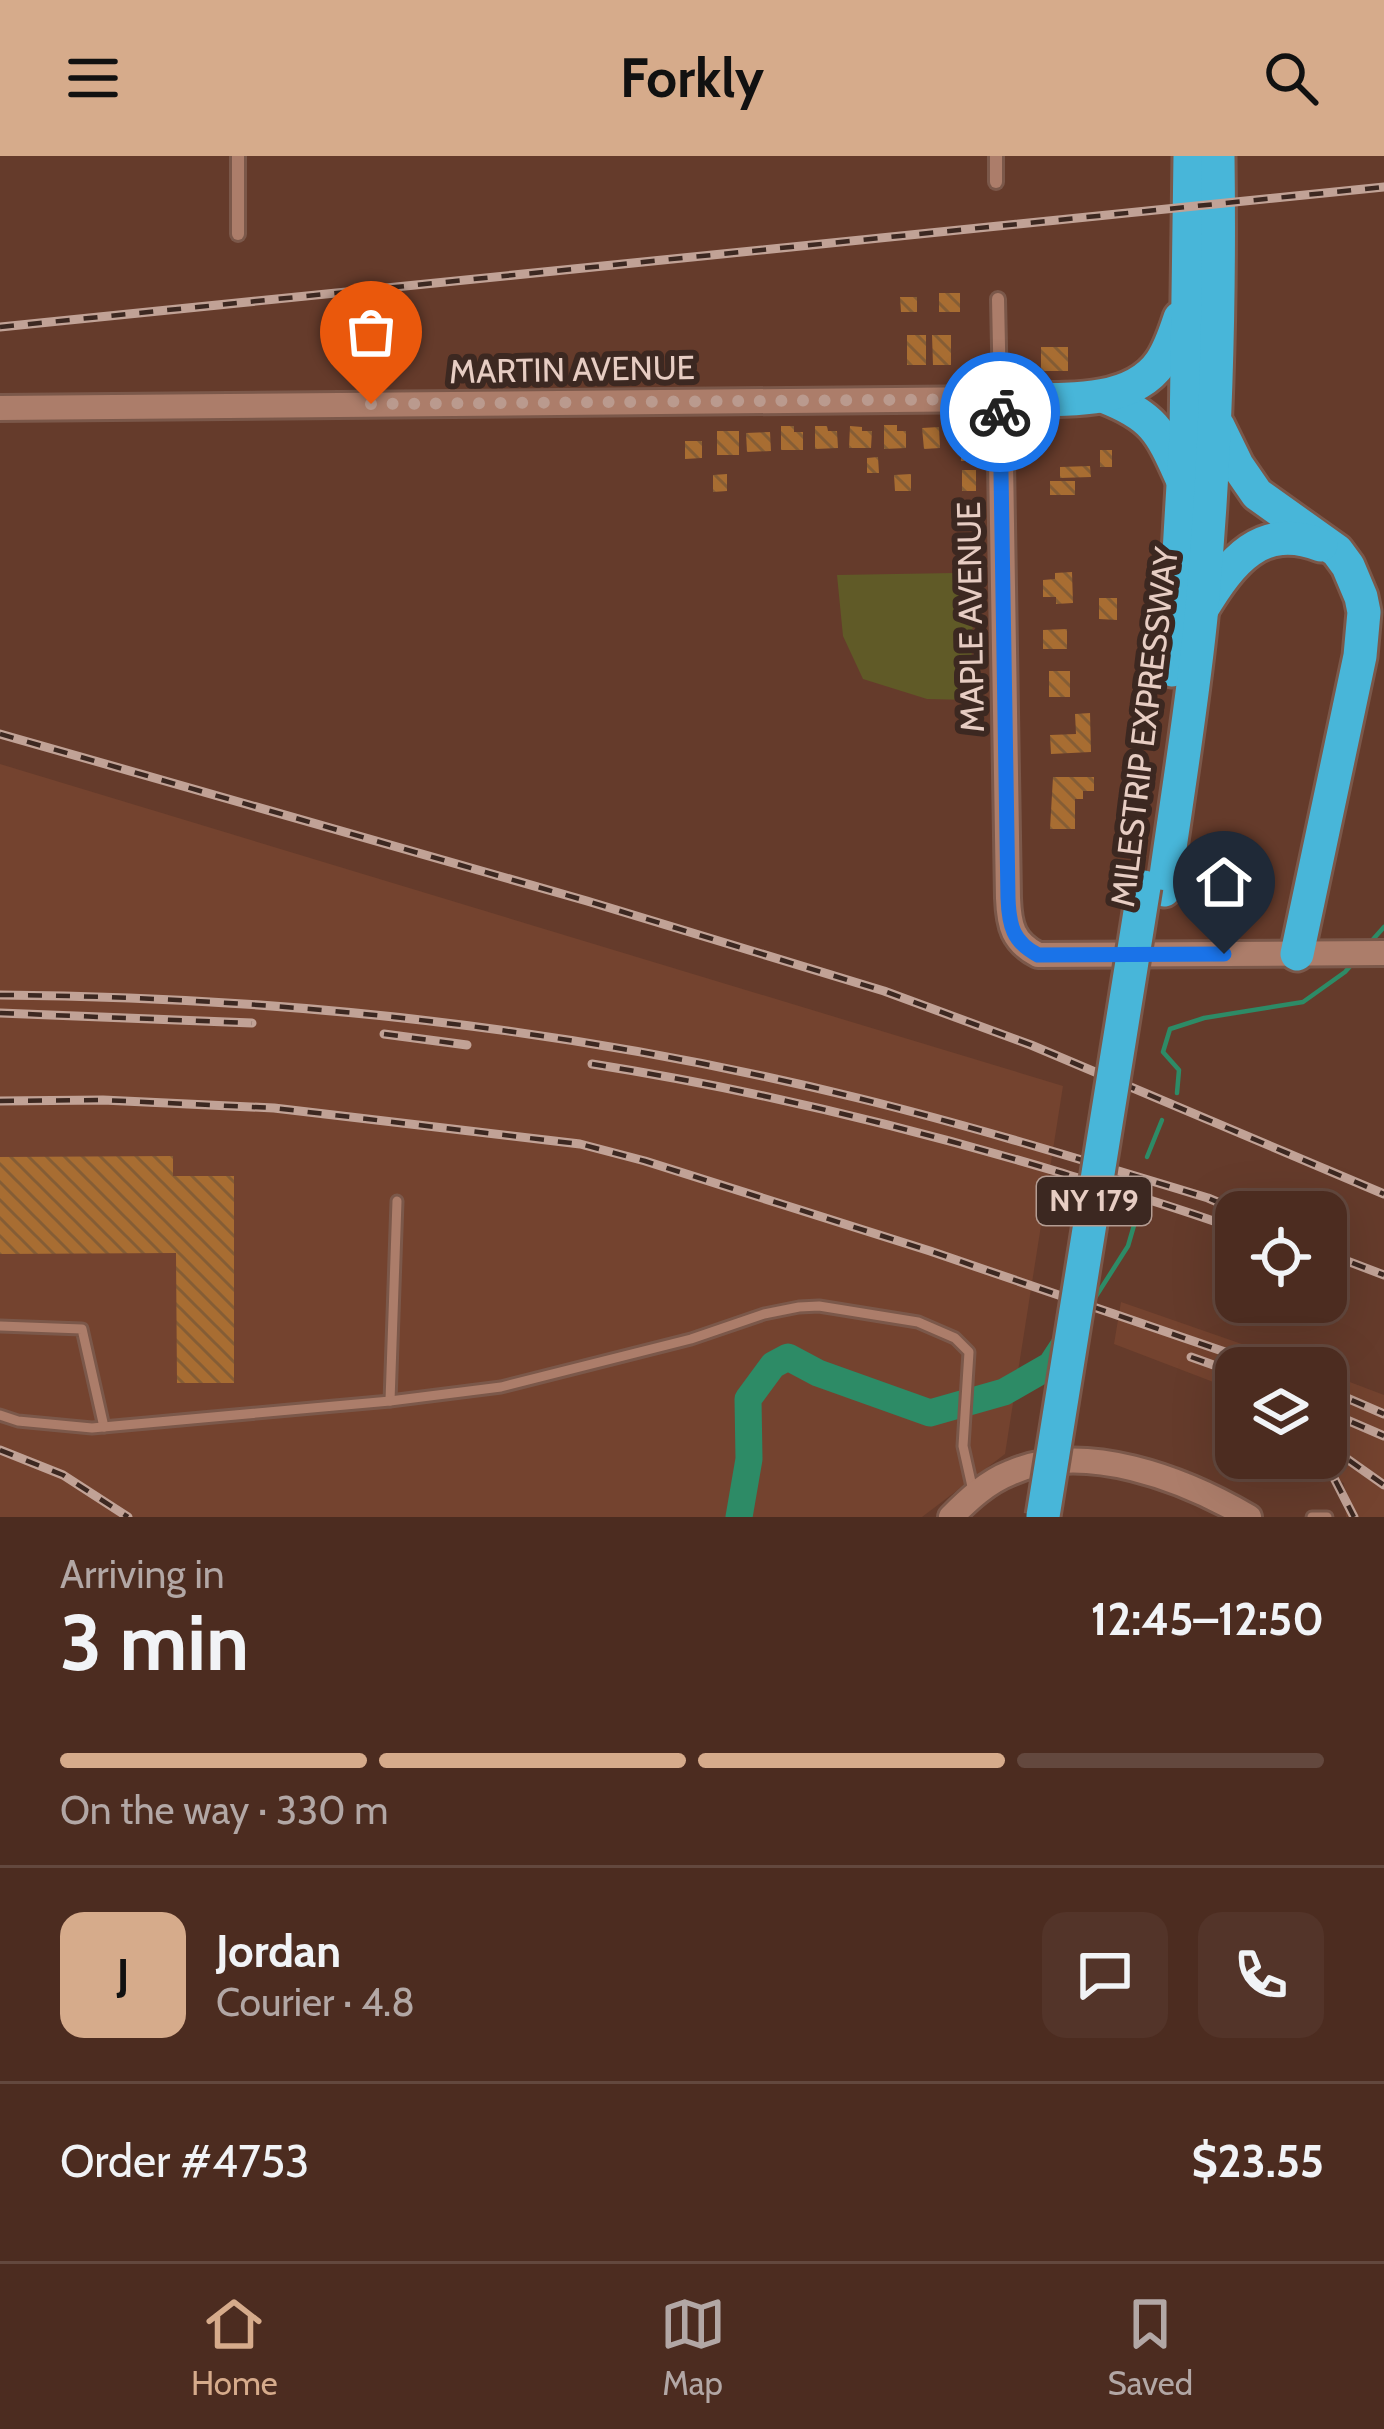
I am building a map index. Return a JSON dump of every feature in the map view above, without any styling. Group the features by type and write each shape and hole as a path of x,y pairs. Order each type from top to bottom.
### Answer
{"highway":[{"name":"MILESTRIP EXPRESSWAY","path":"1064,1517 1154,889 1184,482 1190,156"},
{"name":"MILESTRIP EXPRESSWAY","path":"1043,1516 1202,611 1215,418 1218,156"},
{"path":"1000,399 1106,397 1138,383 1162,360 1172,342 1190,278"},
{"path":"1106,397 1139,411 1155,427 1184,482"},
{"path":"1215,418 1257,494 1337,551 1361,597 1364,635 1297,954"},
{"path":"1202,611 1222,578 1258,544 1286,536 1337,551"}],"street":[{"path":"238,156 238,234"},
{"path":"996,156 996,182"},
{"name":"MAPLE AVENUE","path":"998,299 1012,934 1038,955 1297,954"},
{"name":"MARTIN AVENUE","path":"0,408 1000,399"},
{"path":"1297,954 1384,953"},
{"path":"951,1517 974,1495 1010,1473 1050,1462 1103,1462 1153,1473 1249,1517"}],"lane":[{"path":"390,1401 397,1201"},
{"path":"0,1415 61,1427 104,1427 501,1387 691,1339 764,1314 819,1306 918,1322 955,1338 969,1352 963,1446 974,1495"},
{"path":"0,1327 82,1329 104,1427"},
{"path":"1312,1517 1327,1517"}],"shaded area":[{"path":"954,573 974,588 970,700 927,699 863,679 843,636 837,575"},
{"path":"0,764 1063,1086 1005,1454 922,1517 0,1517"},
{"path":"1121,1302 1251,1347 1215,1347 1215,1383 1114,1344"},
{"path":"1347,1381 1384,1395 1384,1517 1346,1517 1344,1483 1337,1479 1347,1479"}],"building":[{"path":"939,293 960,293 960,312 939,312"},
{"path":"900,297 917,297 917,312 901,312"},
{"path":"907,335 926,335 926,365 907,365"},
{"path":"932,335 951,335 951,365 933,365"},
{"path":"1041,347 1068,347 1068,371 1041,371"},
{"path":"981,419 981,461 961,461 961,420"},
{"path":"884,425 906,431 906,448 884,449"},
{"path":"781,426 803,432 803,450 781,450"},
{"path":"815,426 837,431 838,448 815,449"},
{"path":"850,426 872,431 871,448 849,448"},
{"path":"939,427 940,448 924,449 922,428"},
{"path":"717,431 739,431 739,455 717,455"},
{"path":"770,432 771,451 747,452 746,433"},
{"path":"685,441 702,441 702,458 685,459"},
{"path":"1100,450 1112,450 1112,467 1100,467"},
{"path":"878,457 879,473 867,473 867,458"},
{"path":"1090,466 1091,477 1060,478 1060,467"},
{"path":"962,470 976,470 976,491 962,491"},
{"path":"727,474 727,491 713,492 713,475"},
{"path":"911,474 911,491 895,491 894,475"},
{"path":"1050,481 1075,481 1075,495 1050,495"},
{"path":"1072,572 1073,603 1056,604 1056,597 1043,597 1043,580"},
{"path":"1099,598 1117,598 1117,620 1099,619"},
{"path":"1067,629 1067,649 1043,649 1043,630"},
{"path":"1049,671 1070,671 1070,697 1049,697"},
{"path":"1090,713 1091,752 1051,754 1050,735 1076,734 1075,714"},
{"path":"1053,777 1094,777 1094,791 1083,791 1083,799 1075,799 1075,829 1050,829"},
{"path":"173,1156 173,1176 234,1176 234,1383 177,1383 176,1253 0,1254 0,1157"}],"waterway":[{"path":"1368,945 1384,927"},
{"path":"1177,1093 1179,1070 1163,1052 1170,1029 1204,1018 1303,1002 1353,963"},
{"path":"1147,1157 1162,1120"},
{"path":"1093,1301 1128,1246 1137,1215"},
{"path":"739,1517 749,1459 748,1399 773,1365 788,1357 818,1373 930,1413 1004,1392 1051,1365 1070,1336"}],"railway":[{"path":"0,327 1384,187"},
{"path":"0,734 884,991 1031,1045 1384,1194"},
{"path":"0,995 324,1010 646,1053 858,1098 1215,1201"},
{"path":"0,1013 252,1023"},
{"path":"384,1034 467,1045"},
{"path":"592,1064 770,1097 888,1125 1215,1222"},
{"path":"0,1101 103,1100 274,1108 580,1144 930,1251 1215,1348"},
{"path":"1347,1261 1384,1275"},
{"path":"1191,1357 1215,1366"},
{"path":"1347,1398 1384,1414"},
{"path":"1347,1420 1384,1436"},
{"path":"0,1450 63,1475 128,1517"},
{"path":"1347,1459 1384,1485"},
{"path":"1335,1479 1354,1517"}],"way so far":[{"path":"371,404 1000,399 1000,412"}],"route":[{"path":"1000,412 1008,918 1012,934 1038,955 1224,954"}]}
